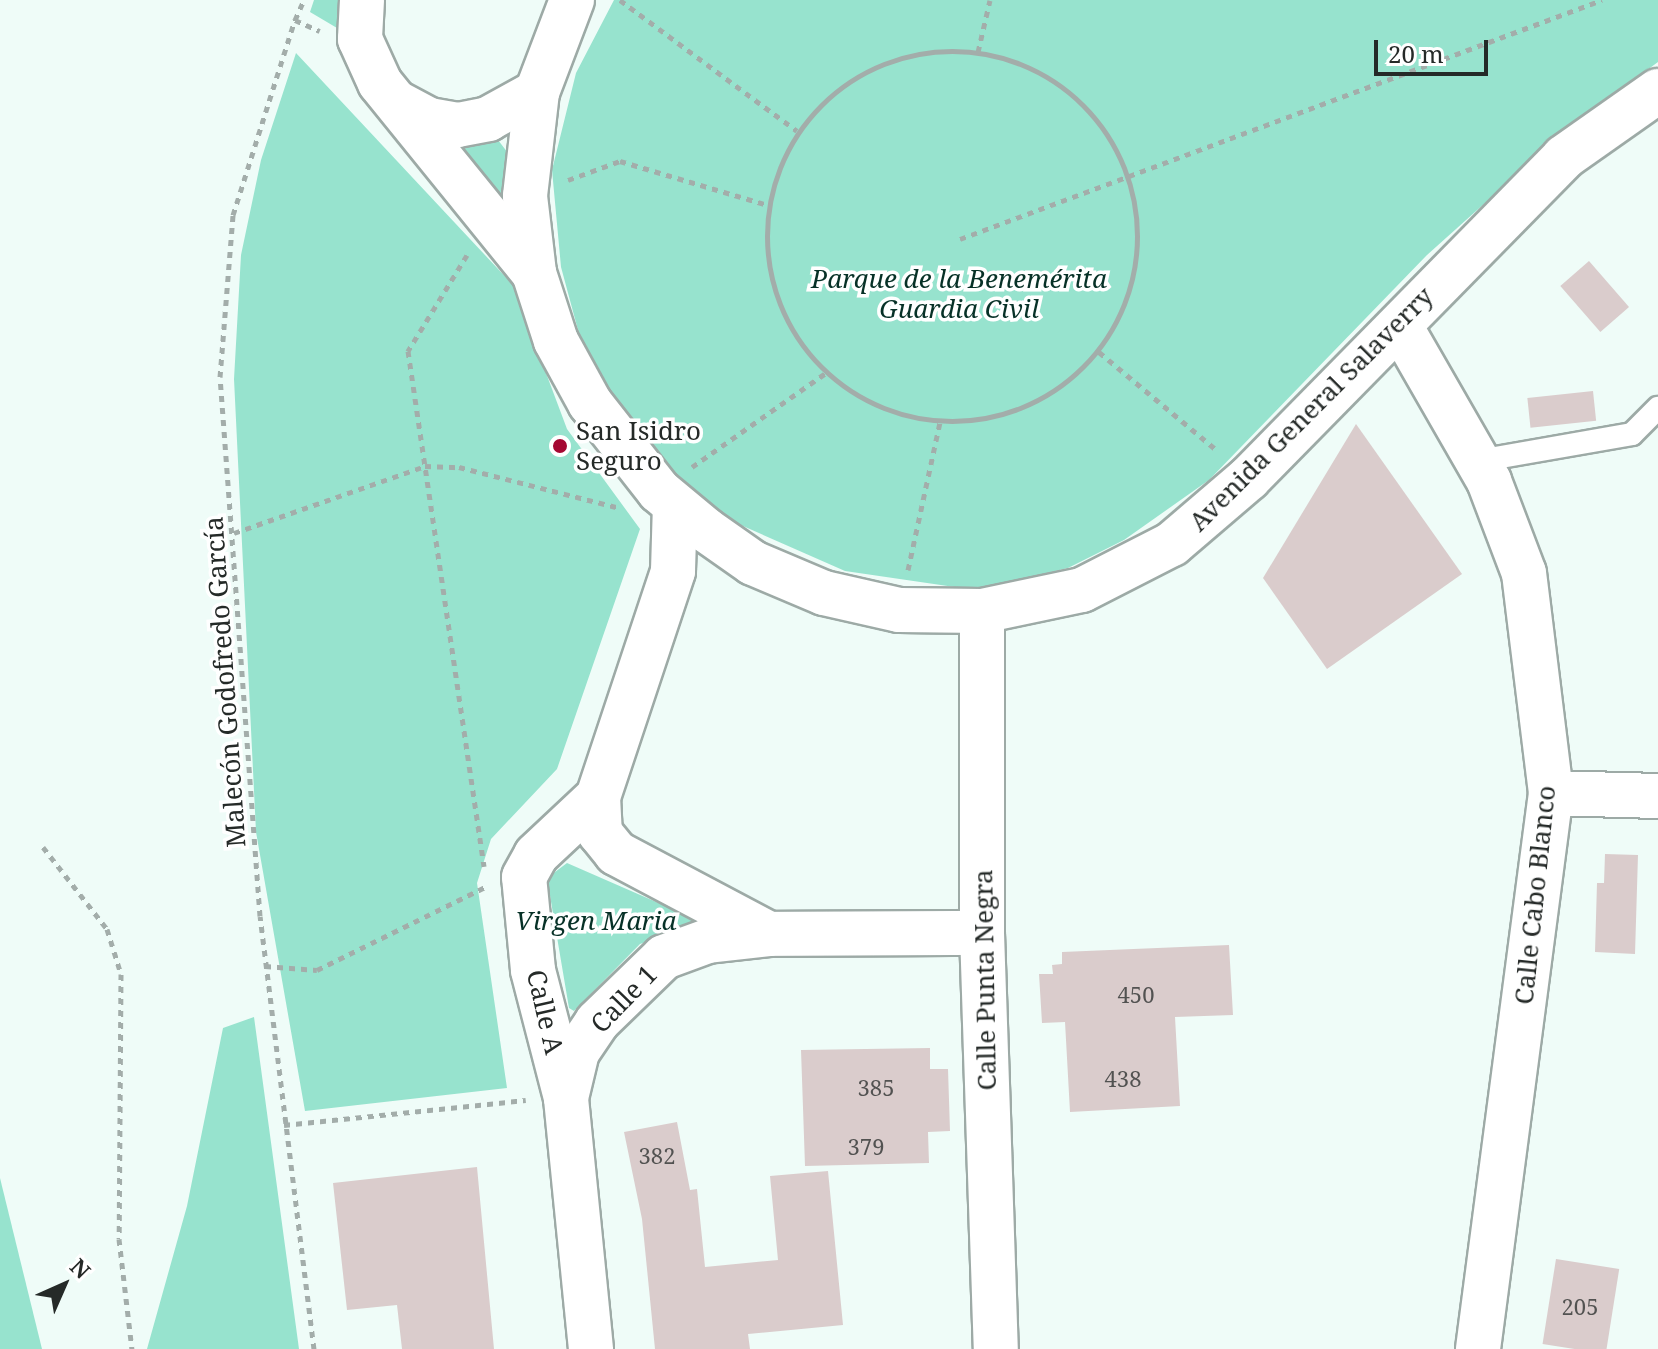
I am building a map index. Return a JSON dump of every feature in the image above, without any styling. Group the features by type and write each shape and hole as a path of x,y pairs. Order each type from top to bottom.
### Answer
{"street":[{"path":"362,0 364,53 397,103 508,209"},
{"name":"Avenida General Salaverry","path":"572,0 537,92 508,209 534,273 556,341 590,403 680,509 753,563 824,593 899,610 982,611 1082,590 1159,551 1249,478 1564,157 1658,91"},
{"path":"397,103 421,117 458,125 502,113 537,92"},
{"name":"Calle Cabo Blanco","path":"1400,326 1478,461 1524,573 1551,793 1478,1349"},
{"name":"Calle A","path":"591,1349 533,970 524,877 536,855 598,797 673,571 680,509"},
{"name":"Calle Punta Negra","path":"982,611 982,933 996,1349"},
{"path":"1551,793 1658,796"},
{"name":"Calle 1","path":"598,797 600,833 616,853 769,934"},
{"name":"Calle 1","path":"554,1099 577,1052 597,1022 664,957 708,941 769,934 982,933"}],"lane":[{"path":"1478,461 1632,434 1658,408"}],"path":[{"name":"Malecón Godofredo García","path":"304,0 233,215 220,377 265,966 314,1349"},
{"path":"620,0 797,131"},
{"path":"978,52 990,0"},
{"path":"960,239 1127,174 1602,0"},
{"path":"295,20 364,53"},
{"path":"926,52 978,52 1026,66 1070,92 1104,129 1127,174 1138,220 1136,267 1123,311 1099,352 1074,378 1022,408 976,422 940,422 890,412 827,372 806,351 780,307 767,257 768,205 797,131 832,92 876,65 926,52"},
{"path":"265,966 317,970 487,886 408,351 437,297 508,209 620,161 768,205"},
{"path":"1099,352 1249,478"},
{"path":"234,533 425,466 459,467 633,510 680,509 827,372"},
{"path":"899,610 940,422"},
{"path":"43,847 107,929 121,974 119,1239 132,1349"},
{"path":"284,1125 554,1099"}],"green space":[{"path":"314,0 341,0 337,28 310,12"},
{"name":"Parque de la Benemérita Guardia Civil","path":"614,0 1658,0 1658,62 1572,125 1427,255 1209,480 1124,540 1068,568 975,590 845,571 711,512 664,463 585,356 561,267 552,170 576,73"},
{"path":"296,53 513,285 567,429 640,529 557,769 491,839 477,883 507,1088 305,1111 256,832 234,379 241,255 261,160"},
{"path":"498,140 508,153 503,208 447,141"},
{"name":"Virgen Maria","path":"567,863 702,922 640,944 574,1011 569,1008 547,878"},
{"path":"254,1017 299,1349 147,1349 187,1206 223,1028"},
{"path":"0,1178 42,1349 0,1349"}],"building":[{"path":"1589,261 1629,307 1600,332 1560,286"},
{"path":"1593,391 1596,421 1530,428 1527,398"},
{"path":"1356,424 1462,574 1327,669 1263,578"},
{"path":"1605,854 1638,855 1635,954 1595,952 1597,883 1604,883"},
{"path":"1229,945 1233,1015 1175,1017 1180,1106 1070,1112 1065,1022 1042,1023 1039,974 1053,974 1052,965 1062,964 1062,952"},
{"path":"930,1048 930,1069 948,1069 950,1131 928,1132 929,1163 805,1166 801,1050"},
{"path":"677,1122 690,1190 697,1189 705,1267 778,1260 770,1176 828,1171 843,1325 748,1334 750,1349 655,1349 642,1219 624,1132"},
{"path":"477,1167 494,1349 402,1349 397,1305 347,1310 333,1183"},
{"path":"1556,1259 1619,1269 1607,1349 1574,1349 1543,1344"}],"place":[{"name":"San Isidro Seguro","path":"560,446"}]}
